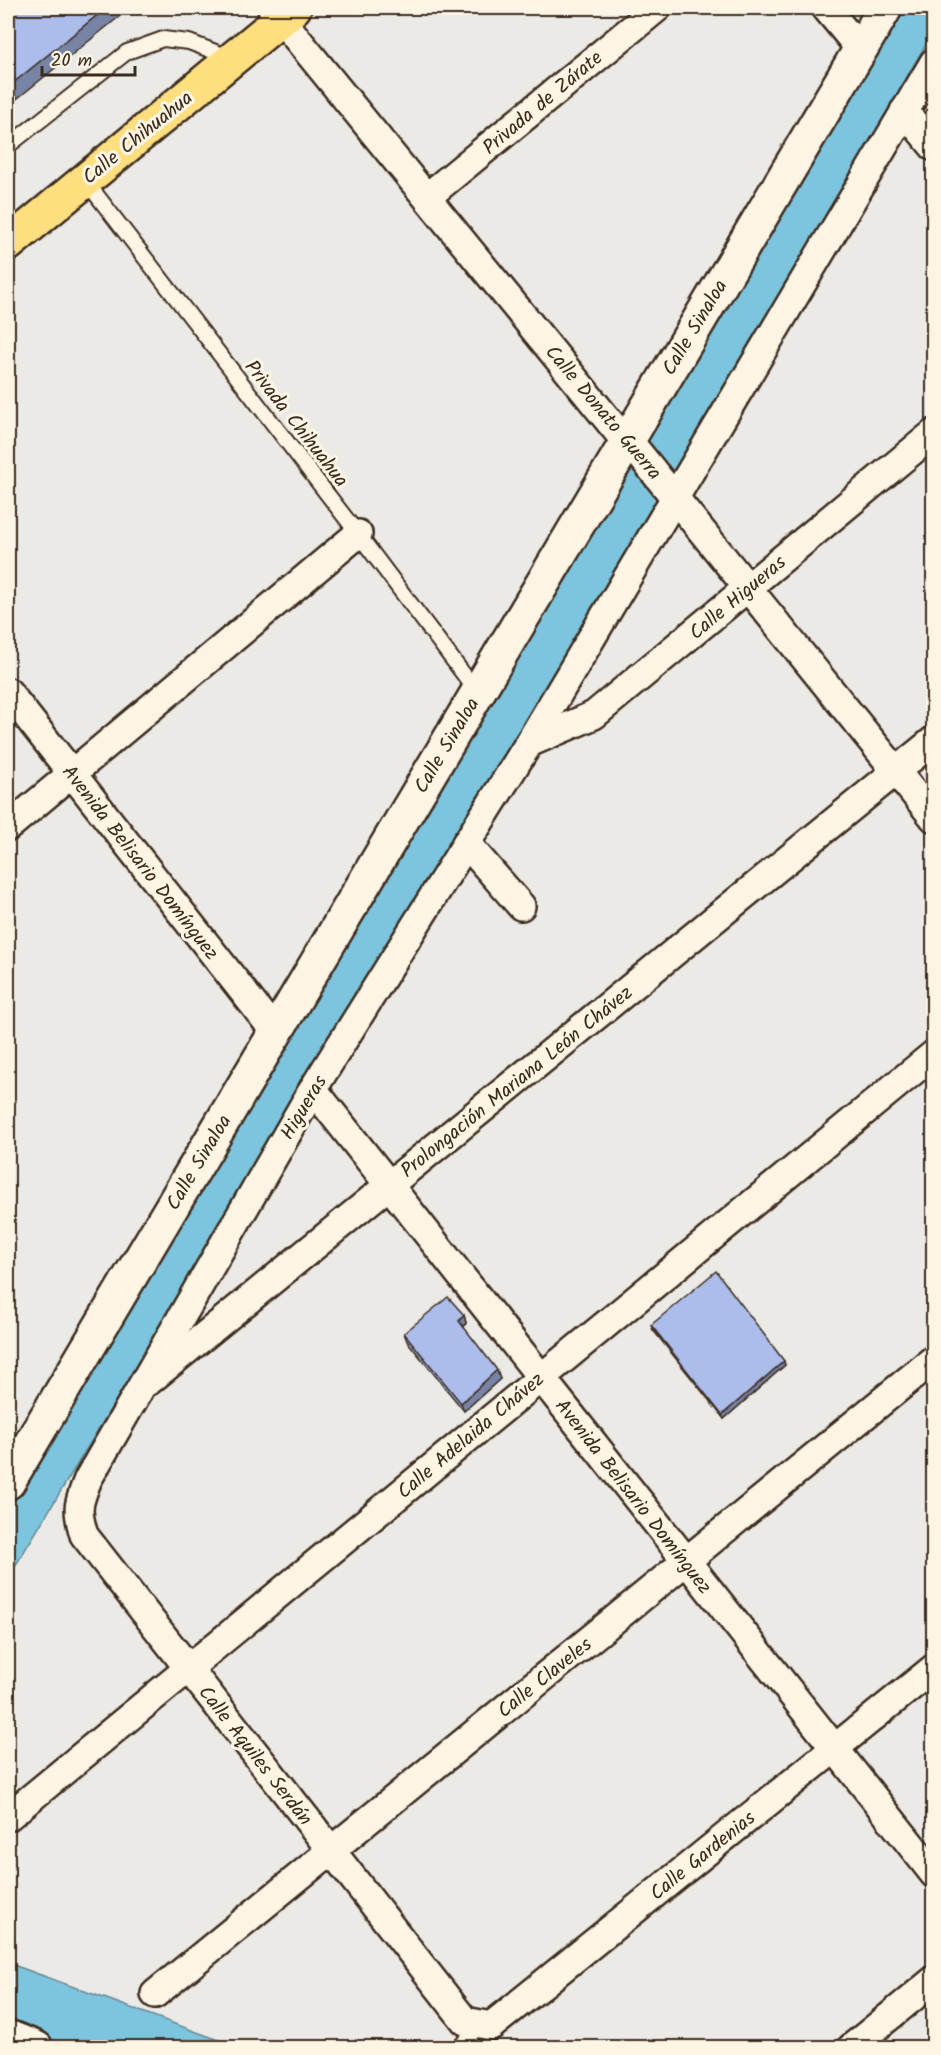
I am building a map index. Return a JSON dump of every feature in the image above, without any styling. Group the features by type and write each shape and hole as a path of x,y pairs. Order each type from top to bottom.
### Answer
{"main road":[{"name":"Calle Chihuahua","path":"8,244 232,58 282,11"}],"street":[{"name":"Privada de Zárate","path":"427,197 657,8"},
{"path":"826,8 860,48"},
{"name":"Calle Sinaloa","path":"12,1461 275,1032 477,692 632,446 885,8"},
{"name":"Calle Donato Guerra","path":"282,11 427,197 670,491 933,818"},
{"name":"Higueras","path":"88,1479 313,1089 529,743 670,491 933,62"},
{"path":"904,111 933,147"},
{"name":"Calle Higueras","path":"529,743 594,715 933,433"},
{"path":"8,827 358,534"},
{"name":"Avenida Belisario Domínguez","path":"8,692 275,1032"},
{"name":"Prolongación Mariana León Chávez","path":"137,1392 933,740"},
{"path":"466,843 521,906"},
{"name":"Calle Adelaida Chávez","path":"8,1816 933,1054"},
{"name":"Avenida Belisario Domínguez","path":"313,1089 933,1874"},
{"name":"Calle Claveles","path":"155,1994 933,1359"},
{"name":"Calle Aquiles Serdán","path":"88,1479 77,1515 84,1535 331,1851 472,2023"},
{"name":"Calle Gardenias","path":"472,2023 491,2026 933,1668"},
{"path":"851,2048 933,1980"},
{"path":"8,2037 36,2048"}],"lane":[{"path":"8,146 127,52 164,39 189,42 232,58"},
{"name":"Privada Chihuahua","path":"84,180 358,534 477,692"},
{"path":"459,2048 472,2023"}],"water":[{"path":"897,8 933,8 933,32 654,515 8,1578 8,1498"},
{"path":"8,1963 238,2047 65,2047 8,2027"}],"building":[{"path":"8,8 106,8 8,87"},
{"path":"716,1271 784,1361 722,1415 651,1325"},
{"path":"448,1297 464,1315 459,1321 497,1370 461,1403 404,1333"}]}
